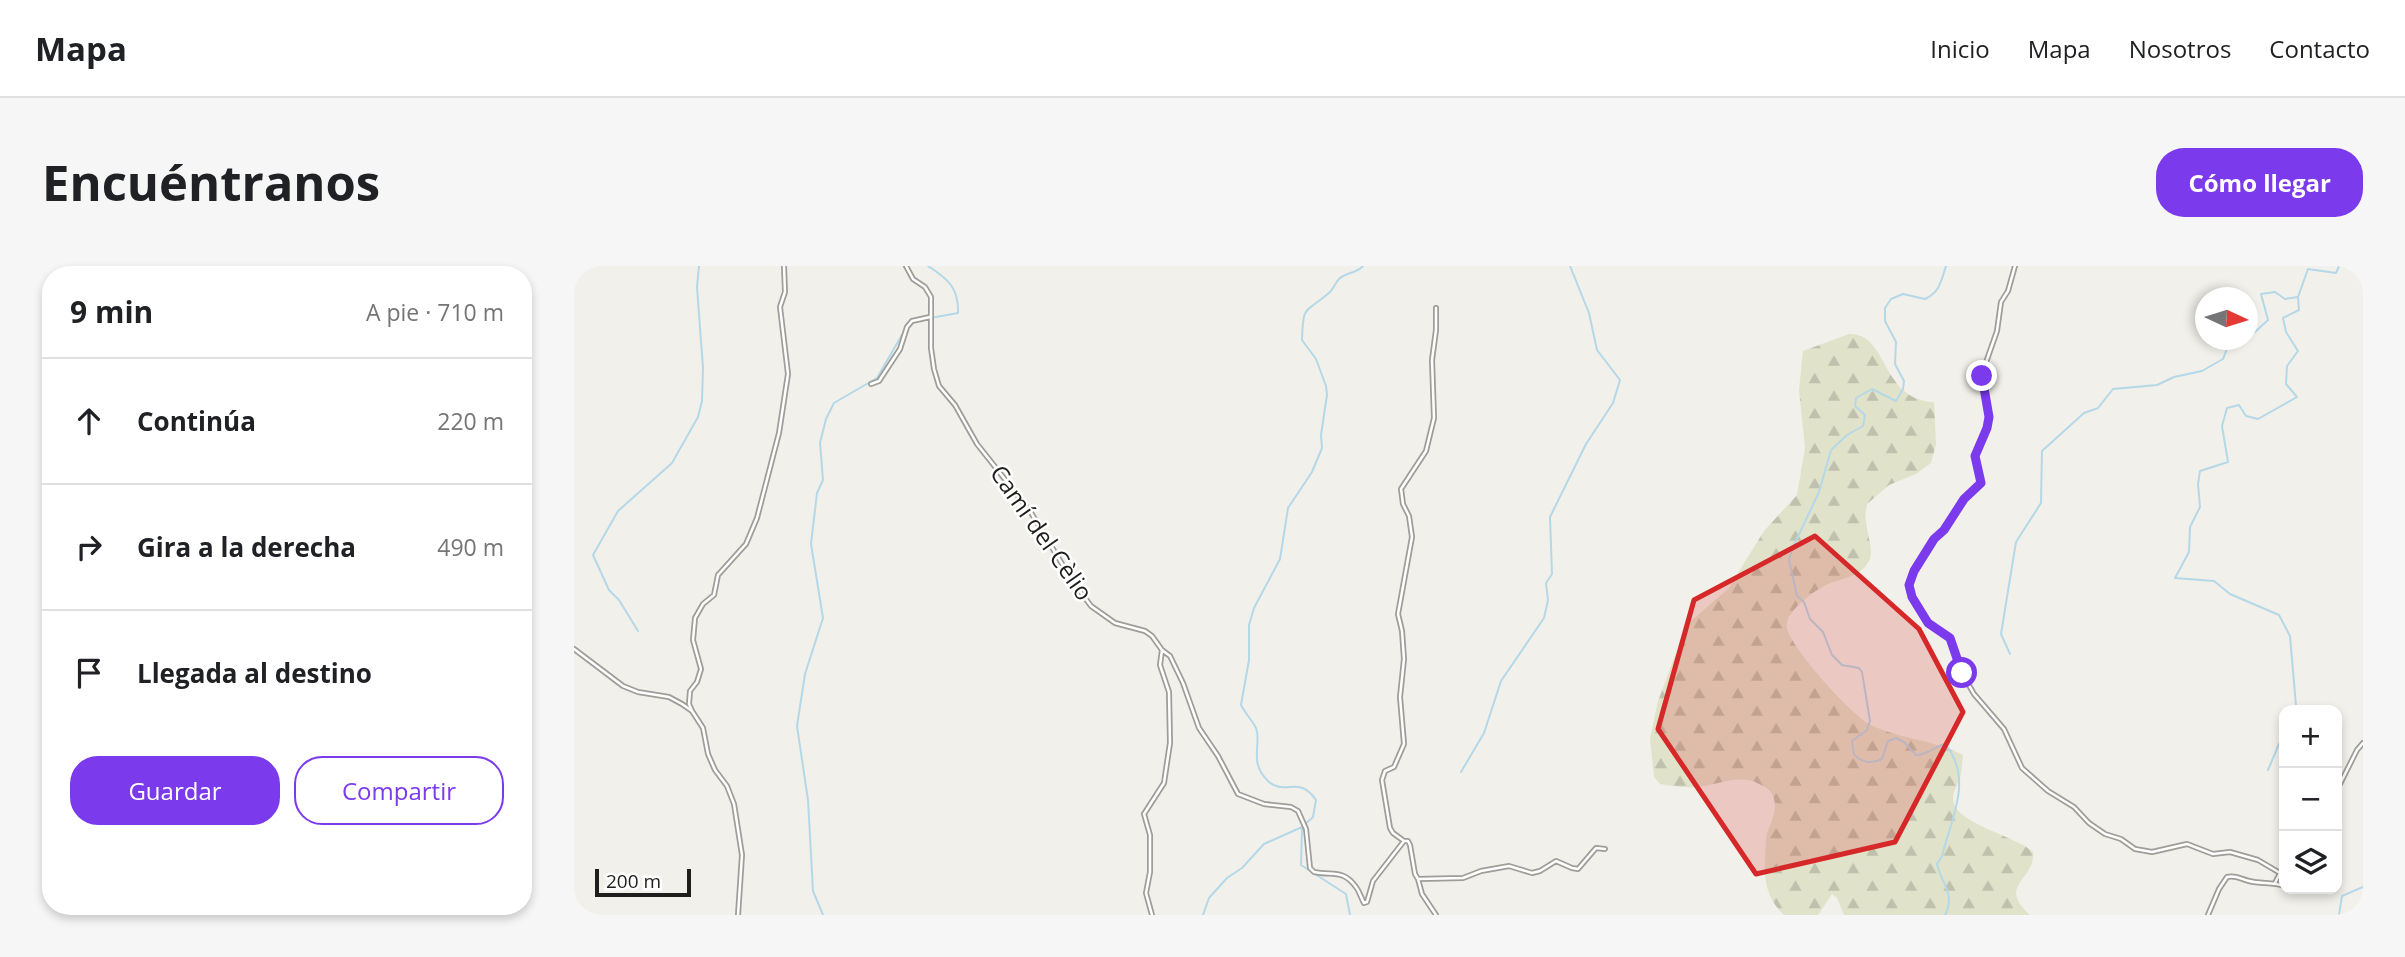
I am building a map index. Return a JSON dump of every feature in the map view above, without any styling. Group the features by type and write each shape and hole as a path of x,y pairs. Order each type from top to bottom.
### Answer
{"street":[{"path":"738,915 742,855 734,804 708,754 703,728 689,705 690,691 697,682 701,669 693,640 695,618 703,604 714,596 718,575 746,544 757,518 779,433 788,374 780,307 785,292 784,266"},
{"name":"Camí del Cèlio","path":"906,266 913,279 928,291 932,304 931,348 939,386 955,405 977,444 1030,511 1073,582 1091,606 1115,623 1145,631 1170,656 1199,727 1238,794 1264,804 1291,807 1298,811 1306,829 1310,868 1314,872 1342,874 1356,887 1362,901 1367,902 1373,881 1404,841"},
{"path":"2015,266 2008,291 2001,302 1997,331 1983,371 1989,417 1975,456 1981,483 1964,499 1915,569 1909,585 1912,597 1928,623 1950,638 1962,673 1974,694 2004,729 2022,768 2048,791 2074,807 2089,823 2135,849 2152,852 2187,844 2213,854 2230,852 2258,860 2279,872"},
{"path":"1436,308 1432,360 1434,418 1426,451 1401,489 1412,537 1398,614 1404,659 1400,697 1404,744 1394,767 1385,771 1382,780 1390,828 1404,841 1408,841 1422,894 1436,915"},
{"path":"871,384 879,381 903,344 907,327 912,321 930,317"},
{"path":"574,649 623,686 638,692 669,696 692,711"},
{"path":"1152,915 1146,893 1151,845 1144,814 1164,783 1171,729 1169,688 1160,665 1162,650"},
{"path":"2342,780 2363,743"},
{"path":"1418,879 1463,878 1481,871 1509,866 1532,873 1556,860 1578,869 1596,848 1605,849"},
{"path":"2275,883 2279,875"},
{"path":"2208,915 2218,889 2227,877 2238,876 2252,882 2279,884"}],"highlighted area":[{"path":"1815,536 1919,629 1963,712 1895,842 1756,874 1658,729 1694,600"}],"green space":[{"path":"1849,334 1862,337 1872,344 1904,390 1916,398 1934,402 1936,444 1931,463 1916,474 1889,485 1867,504 1866,520 1871,555 1866,566 1856,574 1828,584 1807,597 1790,616 1787,629 1811,666 1862,719 1882,730 1963,755 1961,774 1953,795 1956,807 1974,822 2033,852 2029,869 2017,889 2020,905 2030,915 1844,915 1837,898 1832,894 1818,915 1784,915 1773,902 1766,881 1766,839 1775,807 1769,790 1748,780 1688,787 1660,784 1654,777 1650,739 1658,701 1682,637 1692,620 1728,589 1764,531 1797,495 1805,448 1799,390 1803,351"}],"waterway":[{"path":"638,631 619,600 609,590 593,555 618,511 672,463 698,417 702,401 703,368 697,287 699,266"},
{"path":"925,319 958,313 957,297 951,285 928,266"},
{"path":"1203,915 1209,898 1264,844 1302,827 1313,817 1316,800 1309,792 1303,788 1274,785 1262,774 1257,760 1256,728 1241,705 1249,660 1249,625 1254,608 1280,559 1288,508 1312,472 1322,448 1326,386 1316,359 1302,340 1303,320 1307,310 1330,292 1339,279 1363,266"},
{"path":"1461,772 1484,733 1501,681 1544,618 1548,600 1546,583 1552,574 1550,517 1586,444 1613,403 1620,380 1597,350 1589,313 1570,266"},
{"path":"1945,915 1949,901 1937,864 1942,856 1958,799 1958,771 1954,757 1945,744 1916,755 1904,742 1896,738 1888,741 1882,759 1878,761 1863,761 1854,754 1852,741 1867,730 1870,721 1862,672 1859,668 1842,665 1832,655 1823,632 1810,619 1804,602 1797,596 1789,560 1819,492 1831,450 1847,435 1863,426 1865,415 1855,406 1856,398 1872,389 1896,401 1903,389 1904,381 1895,364 1896,342 1885,321 1885,308 1891,299 1903,294 1925,299 1930,296 1939,286 1946,266"},
{"path":"2296,705 2290,636 2279,615 2230,594 2214,581 2175,578 2189,552 2190,527 2200,507 2200,471 2228,462 2222,426 2227,408 2239,405 2246,416 2258,419 2297,397 2286,384 2287,366 2298,351 2286,332 2283,318 2299,310 2298,297 2308,269 2336,273 2339,266"},
{"path":"2355,266 2363,268"},
{"path":"2258,329 2268,320 2261,294 2275,292 2285,299 2298,297"},
{"path":"823,915 813,891 808,800 797,726 805,674 823,618 811,544 817,493 823,480 820,443 826,419 834,403 877,378 910,321"},
{"path":"2010,654 2001,634 2016,542 2041,503 2042,451 2084,413 2098,408 2113,389 2157,385 2174,377 2202,371 2223,359 2226,350"},
{"path":"2268,770 2279,744"},
{"path":"1302,828 1301,865 1346,894 1350,915"},
{"path":"2339,915 2342,896 2363,887"}],"route":[{"path":"1962,673 1950,638 1928,623 1912,597 1909,585 1916,567 1934,539 1944,530 1964,499 1981,483 1975,456 1989,417 1982,376"}]}
